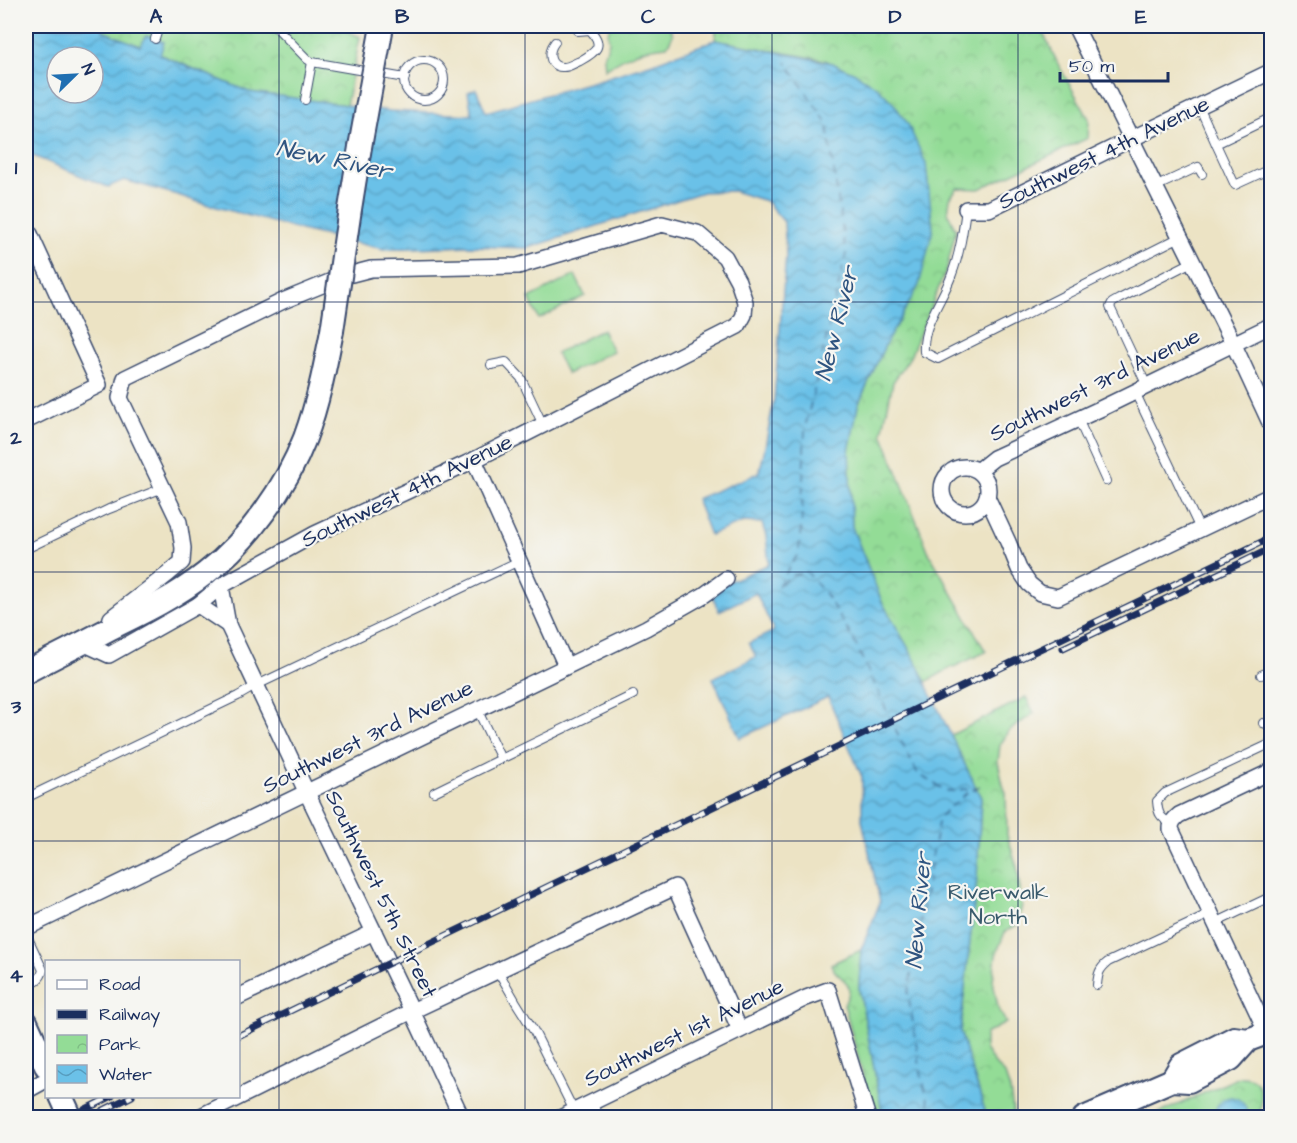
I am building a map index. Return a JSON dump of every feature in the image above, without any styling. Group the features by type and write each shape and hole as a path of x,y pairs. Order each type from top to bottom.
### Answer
{"main road":[{"path":"26,672 177,594 207,573 234,548 259,518 285,479 304,439 320,392 382,26"},
{"path":"26,1022 45,1064"},
{"path":"1084,1118 1172,1080 1181,1065 1234,1038 1265,1038"},
{"path":"62,1098 71,1118"}],"street":[{"path":"1075,26 1233,343 1272,427"},
{"name":"Southwest 4th Avenue","path":"966,209 989,209 1271,72"},
{"name":"Southwest 4th Avenue","path":"82,643 109,655 198,605 220,586 315,534 474,460 738,326 744,315 745,302 738,281 725,257 697,233 662,224 518,266 371,269 344,276 283,301 125,378 120,398 163,488"},
{"path":"26,230 30,234 99,385 26,421"},
{"name":"Southwest 3rd Avenue","path":"979,471 994,458 1272,324"},
{"path":"474,460 566,666"},
{"path":"972,467 984,476 988,483 987,497 978,510 963,513 955,511 944,500 942,485 945,478 956,468 972,467"},
{"path":"108,630 111,618 182,562 183,548 179,522 163,488"},
{"path":"987,497 1019,569 1029,584 1040,593 1058,597 1272,495"},
{"name":"Southwest 3rd Avenue","path":"26,928 646,628 704,595 726,579"},
{"name":"Southwest 5th Street","path":"220,586 228,625 462,1118"},
{"path":"198,605 228,625"},
{"path":"1265,1038 1172,834 1171,824 1179,815 1272,771"},
{"path":"240,1097 412,1011 675,887 740,1030"},
{"path":"240,996 374,932"},
{"name":"Southwest 1st Avenue","path":"567,1114 806,998 828,990 868,1118"},
{"path":"26,1090 45,1080"},
{"path":"197,1118 237,1098"}],"lane":[{"path":"155,39 159,26"},
{"path":"275,26 312,62 405,78"},
{"path":"555,42 549,56 553,64 560,68 567,67 593,54 598,47 597,37 592,28 578,31"},
{"path":"423,60 440,67 444,80 443,87 434,97 421,99 410,93 406,87 405,78 412,65 423,60"},
{"path":"304,100 312,62"},
{"path":"1199,106 1235,185 1272,168"},
{"path":"1216,144 1272,117"},
{"path":"1155,187 1198,167 1202,174"},
{"path":"966,209 960,250 952,275 926,331 924,352 938,359 1180,237"},
{"path":"1192,262 1119,299 1110,307 1141,389 1200,529"},
{"path":"491,365 506,362 521,378 543,425"},
{"path":"1078,419 1106,481"},
{"path":"26,549 110,509 163,488"},
{"path":"26,798 238,696 256,685 519,561"},
{"path":"1261,675 1272,670"},
{"path":"434,792 633,695"},
{"path":"477,709 501,759"},
{"path":"1171,824 1158,813 1157,801 1165,793 1272,743"},
{"path":"1097,985 1101,968 1108,962 1212,918 1272,896"},
{"path":"26,934 43,970 42,976 26,985"},
{"path":"498,971 534,1031 567,1114"},
{"path":"592,1102 599,1118"}],"green space":[{"path":"104,26 336,26 360,37 346,105 249,92 159,54 164,42 146,36 140,46 102,31"},
{"path":"610,26 670,26 673,35 667,46 634,53 605,69 604,57 609,42"},
{"path":"717,26 1040,26 1089,119 1088,138 979,189 957,188 950,198 948,213 956,230 947,268 910,357 893,382 882,433 929,553 986,652 926,682 882,602 852,527 849,451 858,405 885,345 919,285 855,73 825,60 715,40"},
{"path":"575,275 585,296 539,319 529,298"},
{"path":"602,330 613,351 567,374 556,353"},
{"name":"Riverwalk North","path":"1026,697 1034,713 1009,731 1000,745 998,762 1006,793 1007,835 1017,867 1022,905 1018,924 1005,932 996,955 993,981 998,1007 1006,1023 985,1034 985,1049 1005,1075 1014,1117 987,1117 960,1032 977,877 981,798 951,735"},
{"path":"861,950 859,988 884,1117 874,1117 844,1004 848,996 848,985 831,964"},
{"path":"1240,1077 1254,1080 1258,1085 1261,1097 1259,1117 1148,1118"}],"water":[{"name":"New River","path":"26,26 104,26 103,31 140,46 146,36 164,42 160,55 249,92 390,111 472,115 468,92 476,89 486,112 602,79 715,40 832,63 855,73 877,87 894,104 908,124 926,164 933,230 919,285 885,345 858,405 849,451 852,527 882,602 914,658 981,798 977,877 960,1032 987,1117 884,1117 859,987 861,950 880,902 862,820 862,777 828,697 740,738 713,678 756,657 749,643 774,631 756,593 719,611 710,590 769,564 762,523 743,522 710,535 696,499 759,473 763,457 774,400 786,255 784,222 766,201 733,191 703,192 528,248 472,246 383,249 305,231 124,180 108,187 26,153"},
{"path":"1231,1097 1243,1104 1246,1117 1216,1117 1219,1104"}],"ferry route":[{"path":"778,586 798,554 801,535 805,428 846,254 827,123 786,62"},
{"path":"781,584 792,575 807,572 826,595 853,639 918,774 948,792 976,787"},
{"path":"933,1118 922,1078 908,993 939,817 968,792 980,786"}],"railway":[{"path":"240,1035 1272,537"},
{"path":"1063,648 1272,548"},
{"path":"68,1118 108,1098"},
{"path":"102,1111 128,1098"}]}
